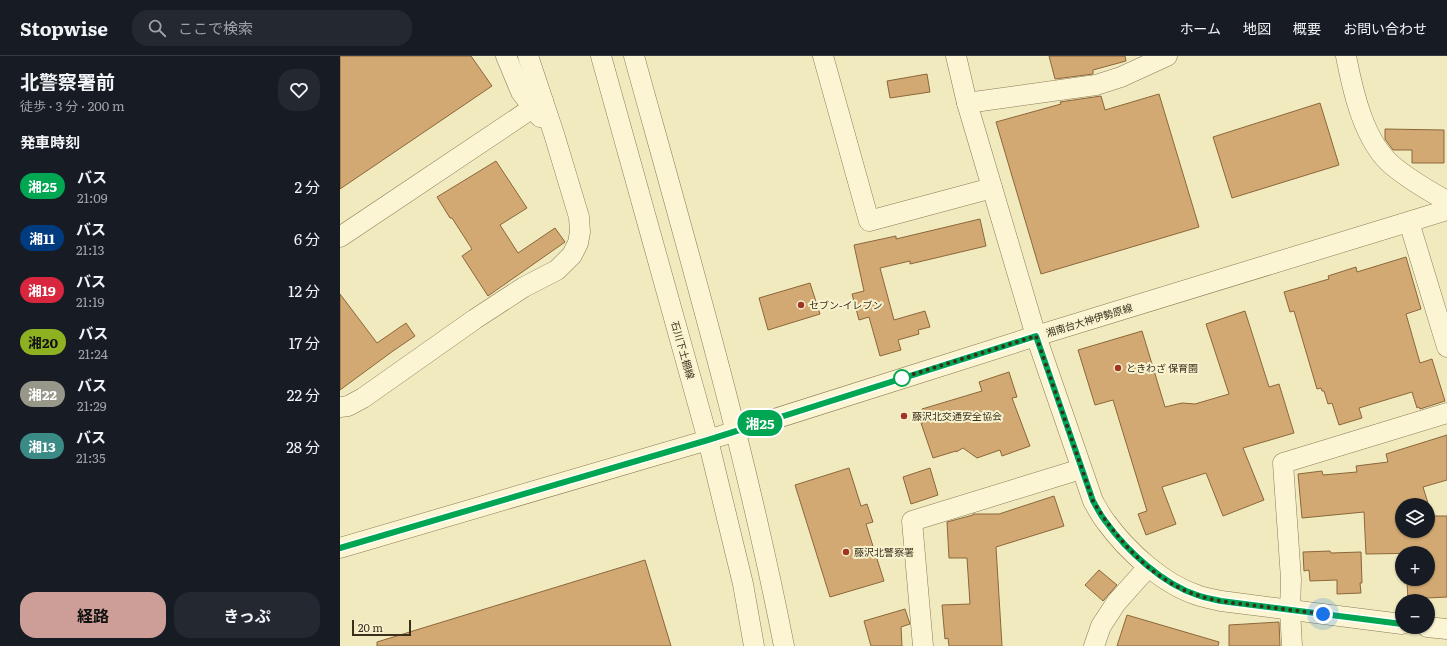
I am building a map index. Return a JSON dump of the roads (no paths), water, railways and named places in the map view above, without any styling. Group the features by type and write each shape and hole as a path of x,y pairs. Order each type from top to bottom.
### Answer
{"street":[{"path":"506,56 521,92 538,104"},
{"path":"340,407 348,406 363,398 475,319 524,287 557,270 572,255 578,243 580,217 554,134 538,104 528,56"},
{"name":"石川下土棚線","path":"601,56 708,440 743,584 754,646"},
{"path":"634,56 736,431 784,646"},
{"path":"823,56 869,221 992,188"},
{"path":"956,56 967,103 1036,336 1093,501 1106,522 1124,544 1148,567 1175,585 1196,595 1221,601 1395,623"},
{"path":"967,103 1096,85 1121,77 1167,56"},
{"path":"1346,56 1362,118 1375,145 1392,166 1420,186 1447,201"},
{"path":"340,237 538,104"},
{"name":"湘南台大神伊勢原線","path":"340,548 708,440 1036,336 1447,210"},
{"path":"1409,222 1447,347"},
{"path":"1292,646 1290,610 1291,578 1283,463 1447,414"},
{"path":"923,646 912,521 1081,469"},
{"path":"1094,646 1101,626 1116,604 1148,567"},
{"path":"1435,628 1447,630"}],"place":[{"name":"セブン-イレブン","path":"801,305"},
{"name":"ときわざ 保育園","path":"1118,368"},
{"name":"藤沢北交通安全協会","path":"904,416"},
{"name":"藤沢北警察署","path":"846,552"}]}
